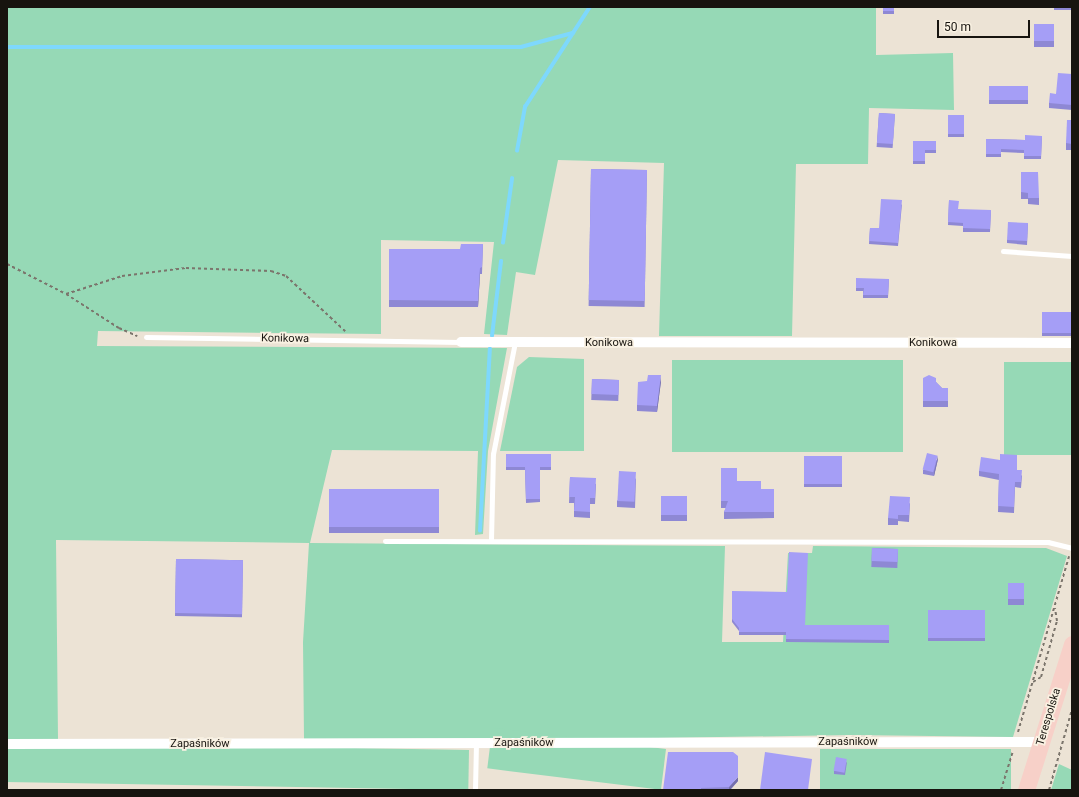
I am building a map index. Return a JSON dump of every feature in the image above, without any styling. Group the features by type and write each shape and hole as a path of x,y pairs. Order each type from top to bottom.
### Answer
{"main road":[{"name":"Terespolska","path":"1026,790 1072,644"}],"street":[{"name":"Konikowa","path":"461,342 1072,343"},
{"name":"Zapaśników","path":"7,744 1041,742"}],"lane":[{"path":"1003,251 1072,256"},
{"name":"Konikowa","path":"146,337 461,342"},
{"path":"491,540 493,454 515,342"},
{"path":"386,540 1048,542 1072,548"},
{"path":"475,790 476,743"}],"path":[{"path":"7,264 66,294 119,328 146,337"},
{"path":"66,294 122,276 186,268 271,271 286,276 352,340"},
{"path":"1001,790 1072,548"},
{"path":"1032,682 1041,677 1057,621 1055,606"},
{"path":"1049,790 1072,709"}],"green space":[{"path":"7,7 876,7 876,55 953,53 954,110 869,108 868,164 796,164 792,336 659,336 664,163 558,160 535,275 516,272 507,335 484,334 494,242 381,240 381,334 98,331 97,346 507,348 488,451 483,534 475,535 478,451 332,450 310,543 725,546 722,642 783,642 788,553 812,553 813,546 1046,548 1067,556 1013,737 852,735 657,738 304,739 303,642 309,543 56,540 58,739 7,739"},
{"path":"529,357 584,359 584,451 500,451 517,367"},
{"path":"672,360 903,360 903,452 672,452"},
{"path":"1004,362 1072,362 1072,455 1004,455"},
{"path":"492,728 666,749 661,790 487,768"},
{"path":"7,742 469,750 468,790 7,782"},
{"path":"820,749 1011,749 1011,790 820,790"},
{"path":"1059,764 1072,770 1072,790 1051,790"}],"building":[{"path":"883,7 894,7 894,11 883,11"},
{"path":"1034,24 1054,24 1054,41 1034,41"},
{"path":"1058,73 1072,74 1072,105 1049,103 1050,93 1056,94"},
{"path":"989,86 1028,86 1028,100 989,100"},
{"path":"879,113 895,114 893,144 877,143"},
{"path":"948,115 964,115 964,134 948,134"},
{"path":"1067,120 1072,120 1072,144 1066,143"},
{"path":"1025,135 1042,136 1041,156 1024,156 1024,150 1001,149 1001,154 986,154 986,139 1025,140"},
{"path":"913,141 936,141 936,150 925,150 925,161 913,161"},
{"path":"591,169 647,170 645,301 589,300"},
{"path":"1021,172 1038,172 1039,198 1028,198 1028,193 1021,192"},
{"path":"881,199 902,200 898,243 869,241 870,228 879,228"},
{"path":"949,200 959,201 958,209 991,210 990,229 963,228 963,223 948,222"},
{"path":"1008,222 1028,223 1027,241 1007,240"},
{"path":"461,244 483,244 478,301 389,300 389,249 460,249"},
{"path":"856,278 889,279 888,295 863,295 864,288 856,288"},
{"path":"1042,312 1072,312 1072,333 1042,333"},
{"path":"648,375 661,375 657,406 637,405 638,382 647,381"},
{"path":"929,375 936,378 936,382 942,388 948,388 948,401 923,401 923,378"},
{"path":"592,379 619,380 618,395 591,394"},
{"path":"927,453 938,456 933,472 923,469"},
{"path":"506,454 551,454 551,467 540,467 540,499 526,499 525,467 506,467"},
{"path":"1000,454 1017,455 1017,470 1022,470 1021,482 1015,482 1014,507 998,506 999,474 979,471 981,457 1000,460"},
{"path":"804,456 842,456 842,484 804,484"},
{"path":"721,468 737,468 737,481 761,481 761,489 774,489 774,512 724,512 728,501 721,501"},
{"path":"619,471 636,472 634,502 617,501"},
{"path":"570,477 596,478 595,498 590,498 590,512 574,511 575,497 569,497"},
{"path":"329,489 439,489 439,527 329,527"},
{"path":"661,496 687,496 687,515 661,515"},
{"path":"890,496 910,497 909,515 898,515 898,519 888,518"},
{"path":"872,548 898,549 898,562 872,561"},
{"path":"789,552 808,553 805,625 889,625 889,640 786,639 786,632 739,632 739,628 732,619 732,591 787,592"},
{"path":"176,559 243,560 242,614 175,613"},
{"path":"1008,583 1024,583 1024,599 1008,599"},
{"path":"928,610 985,610 985,638 928,638"},
{"path":"668,752 733,752 738,756 738,777 729,787 701,788 701,790 663,790"},
{"path":"765,752 812,759 808,790 760,790"},
{"path":"836,757 847,759 844,773 834,771"}],"waterway":[{"path":"517,151 525,107 590,7"},
{"path":"7,47 521,47 573,33"},
{"path":"503,243 512,179"},
{"path":"492,336 501,262"},
{"path":"480,531 490,349"}]}
